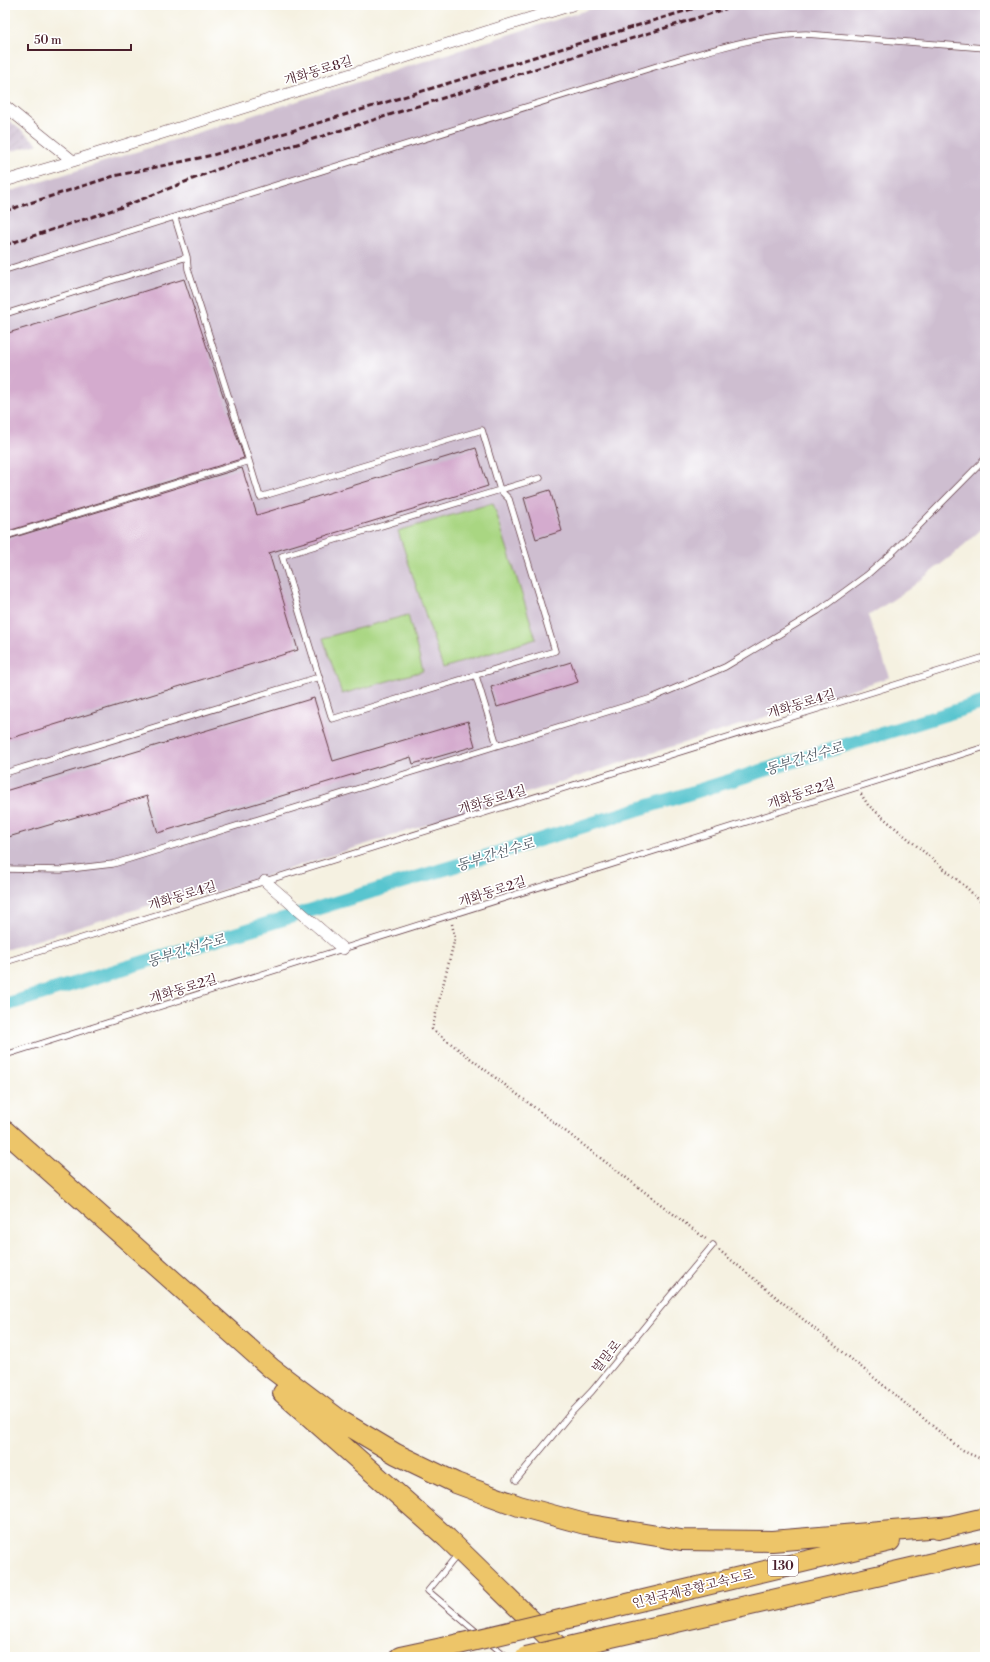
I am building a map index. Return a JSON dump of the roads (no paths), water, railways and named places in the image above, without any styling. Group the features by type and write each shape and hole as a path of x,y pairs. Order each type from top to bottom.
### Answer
{"highway":[{"path":"5,1131 271,1368 301,1392 340,1421 396,1454 456,1483 519,1506 585,1524 681,1540 772,1541 952,1526"},
{"path":"5,1145 441,1533 569,1657"},
{"name":"인천국제공항고속도로","path":"400,1657 985,1518"},
{"name":"130","path":"526,1657 985,1551"}],"street":[{"name":"개화동로8길","path":"5,181 572,5"},
{"path":"5,106 73,161"},
{"path":"265,881 344,949"}],"lane":[{"path":"5,270 670,62 762,37 786,34 806,34 985,48"},
{"path":"175,218 187,257 190,276 250,461 260,497 482,430 500,490 509,499 556,651 332,719 282,556 500,490 540,478"},
{"path":"5,314 187,257"},
{"path":"5,869 61,870 113,864 652,698 725,667 818,611 867,575 894,551 985,459"},
{"path":"5,536 250,461"},
{"name":"개화동로4길","path":"5,962 985,657"},
{"path":"476,676 497,745"},
{"path":"5,773 319,677"},
{"name":"개화동로2길","path":"5,1055 985,747"},
{"name":"벌말로","path":"516,1480 566,1418 592,1391 713,1245"},
{"path":"454,1559 428,1591 507,1657"}],"waterway":[{"name":"동부간선수로","path":"5,1005 985,702"}],"railway":[{"path":"5,211 114,176 213,155 705,5"},
{"path":"5,245 122,207 218,169 738,5"}]}
